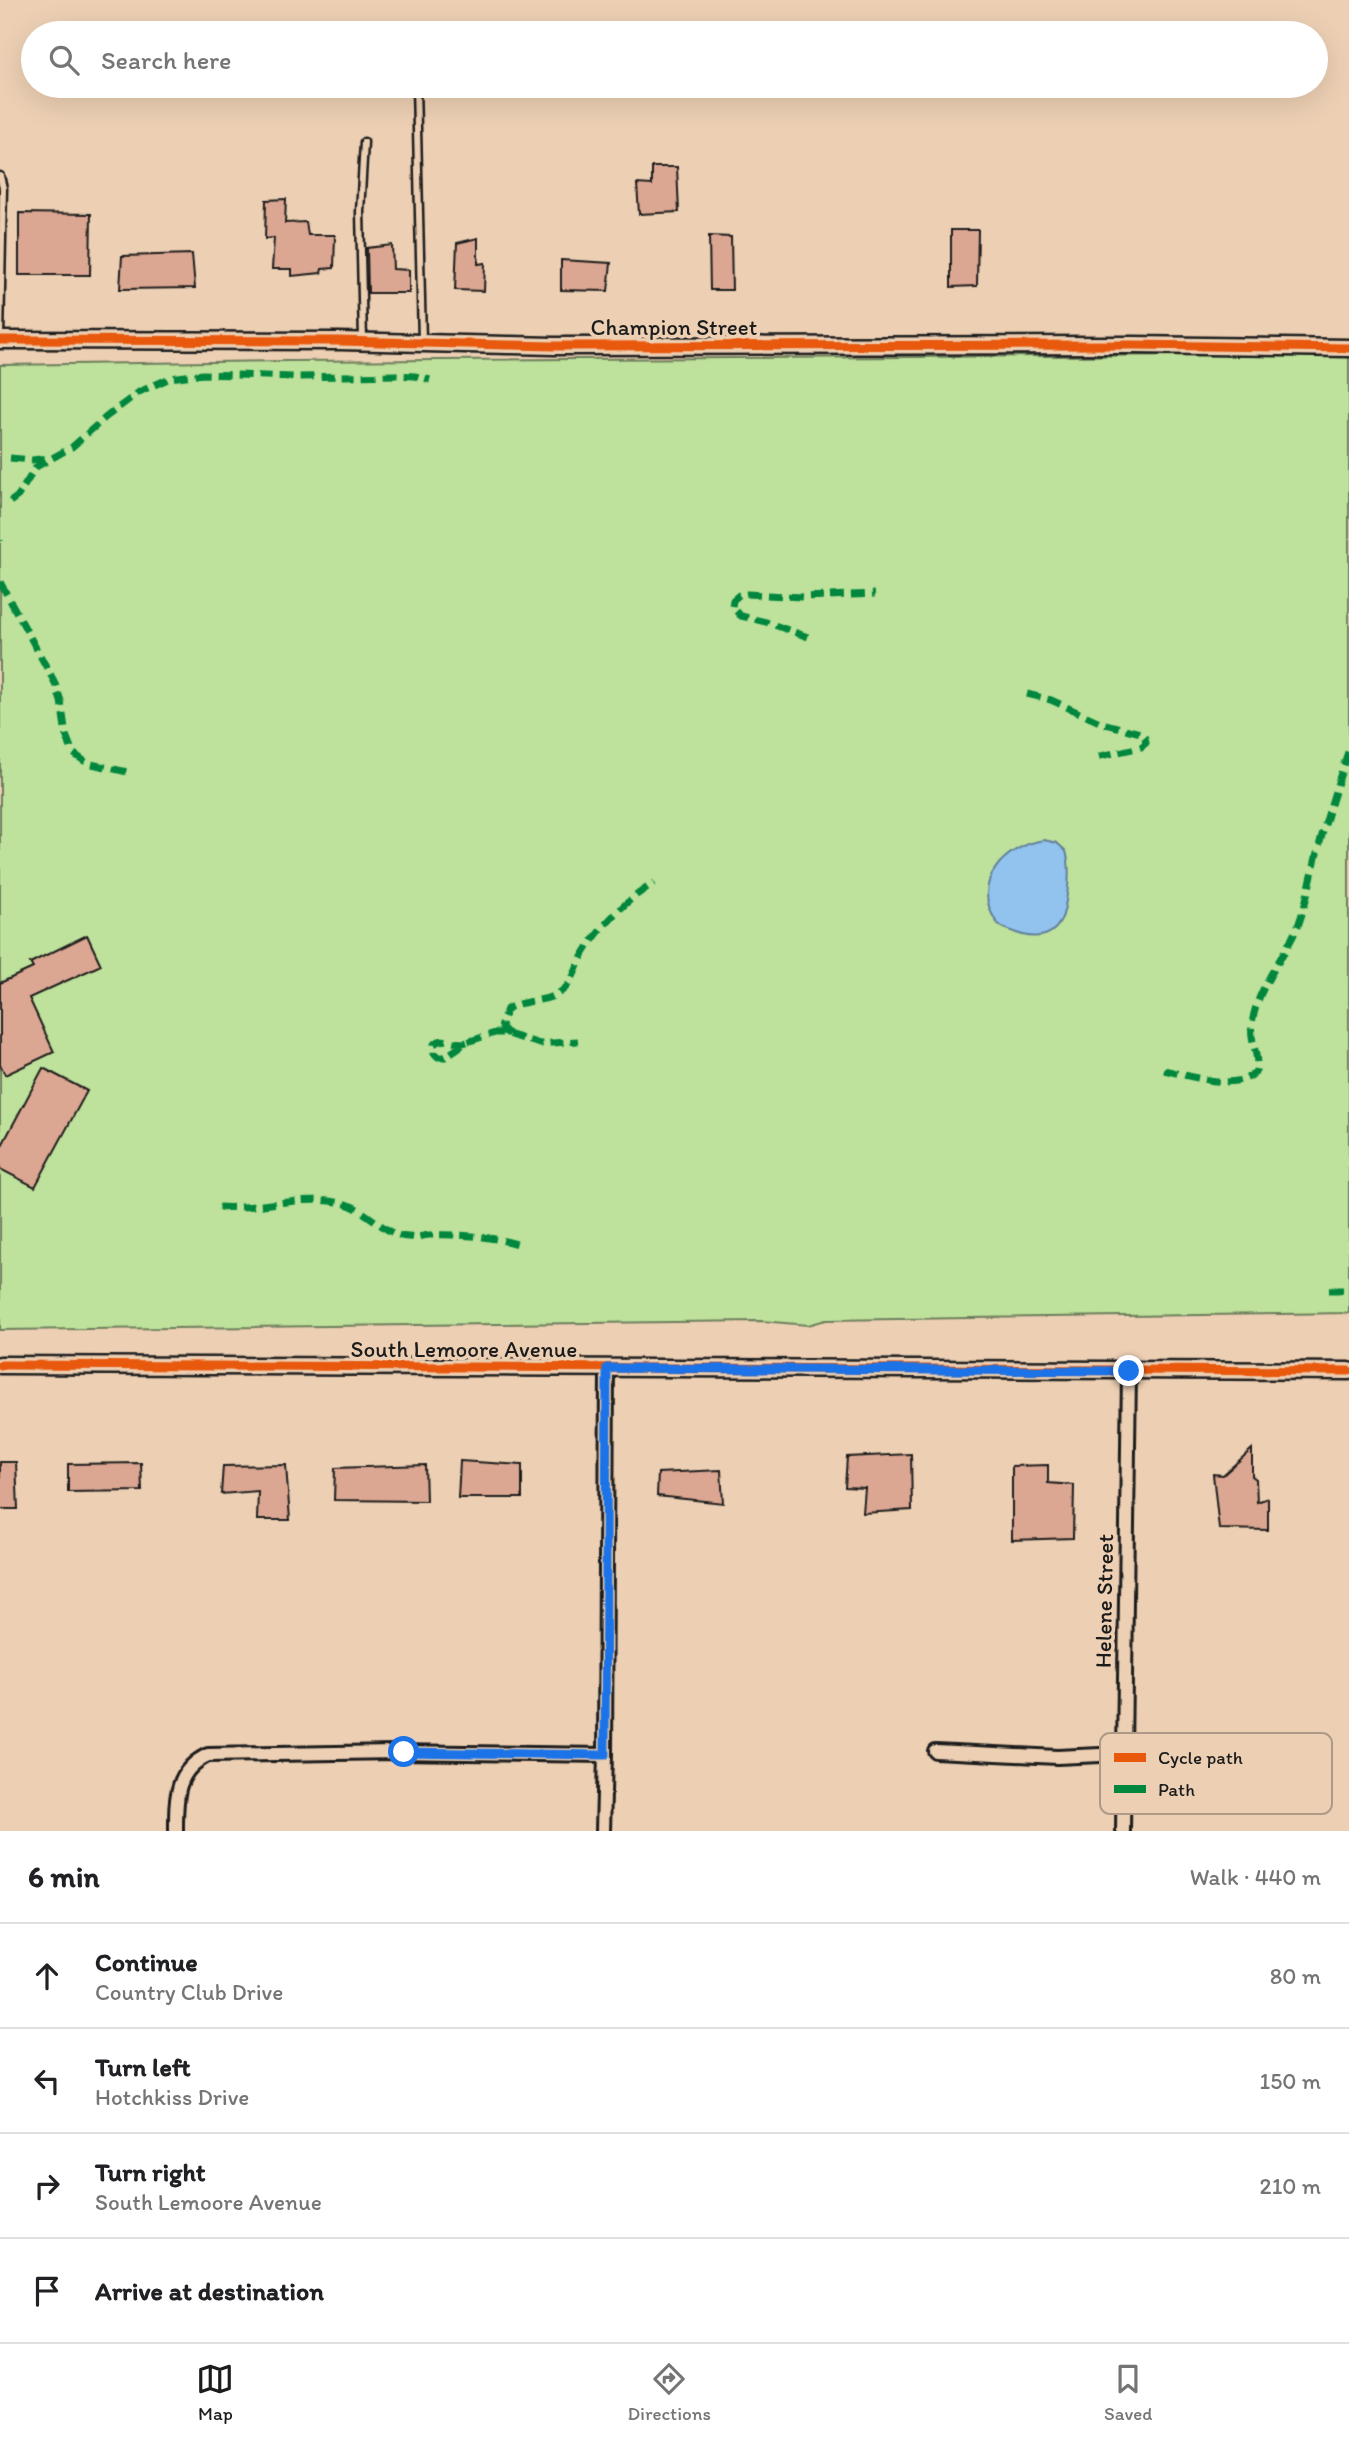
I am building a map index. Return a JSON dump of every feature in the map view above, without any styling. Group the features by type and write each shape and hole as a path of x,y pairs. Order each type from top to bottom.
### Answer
{"street":[{"name":"Champion Street","path":"0,340 554,346 1133,345 1349,348"},
{"name":"South Lemoore Avenue","path":"0,1365 1349,1371"},
{"path":"603,1831 607,1368"},
{"name":"Helene Street","path":"1122,1733 1129,1371"},
{"path":"935,1751 1057,1757 1100,1755"},
{"path":"176,1831 178,1786 191,1766 208,1755 395,1752 605,1755"}],"lane":[{"path":"416,98 422,343"},
{"path":"363,342 360,212 364,142"},
{"path":"0,176 3,188 0,340"}],"green space":[{"path":"1349,354 1349,1313 826,1320 808,1325 761,1321 0,1330 0,365"}],"water":[{"path":"1044,840 1057,843 1066,851 1068,858 1068,889 1064,911 1061,921 1050,933 1043,936 1018,934 996,921 989,907 989,880 1005,858 1016,850"}],"building":[{"path":"652,167 677,167 679,212 639,214 637,184 652,185"},
{"path":"286,199 285,223 306,222 308,235 335,235 334,268 322,269 321,273 292,276 292,269 272,269 274,238 265,239 266,200"},
{"path":"19,213 91,214 90,275 19,275"},
{"path":"951,230 978,230 977,286 951,287"},
{"path":"709,236 731,237 732,290 710,290"},
{"path":"478,238 478,264 485,263 484,291 455,290 457,243"},
{"path":"392,245 393,269 409,270 409,293 368,293 367,248"},
{"path":"192,254 195,288 120,289 122,256"},
{"path":"561,260 611,263 608,291 561,290"},
{"path":"87,935 101,965 29,998 54,1052 5,1075 0,1064 0,983 33,968 30,963"},
{"path":"43,1068 87,1091 35,1187 0,1169 0,1149"},
{"path":"1252,1449 1252,1476 1256,1479 1257,1502 1268,1498 1268,1530 1219,1529 1213,1474 1223,1475"},
{"path":"911,1454 912,1510 863,1513 865,1488 845,1487 847,1457"},
{"path":"460,1461 522,1465 522,1498 458,1498"},
{"path":"0,1462 16,1462 18,1509 0,1509"},
{"path":"141,1463 142,1491 68,1492 68,1464"},
{"path":"286,1465 290,1520 257,1520 258,1491 221,1494 223,1466"},
{"path":"425,1465 426,1501 334,1500 335,1468"},
{"path":"1048,1465 1048,1483 1074,1485 1073,1538 1012,1540 1012,1466"},
{"path":"721,1470 723,1503 657,1496 658,1473"}],"marked path":[{"path":"10,502 18,496 36,467 72,447 139,392 170,378 203,374 295,377 396,375 430,380"},
{"path":"10,458 48,458"},
{"path":"0,582 54,681 61,701 66,735 73,753 87,763 132,773"},
{"path":"808,637 741,616 732,607 733,600 739,595 747,594 804,597 875,594"},
{"path":"1027,694 1051,700 1102,723 1141,733 1145,738 1146,743 1141,747 1096,757"},
{"path":"1164,1070 1225,1082 1238,1081 1256,1071 1257,1059 1251,1030 1255,1010 1265,985 1299,923 1316,855 1349,749"},
{"path":"509,1034 501,1024 507,1009 550,997 563,990 605,925 623,906 654,883"},
{"path":"467,1042 438,1041 434,1044 434,1053 438,1057 445,1057 467,1042 495,1033 504,1033 540,1044 578,1041"},
{"path":"219,1207 327,1201 360,1210 400,1235 475,1236 520,1245"},
{"path":"1329,1290 1349,1290"}],"cycle path":[{"path":"0,340 339,341 554,346 1133,345 1349,348"},
{"path":"0,1365 1349,1371"}],"route":[{"path":"404,1752 605,1755 607,1368 1129,1371"}]}
